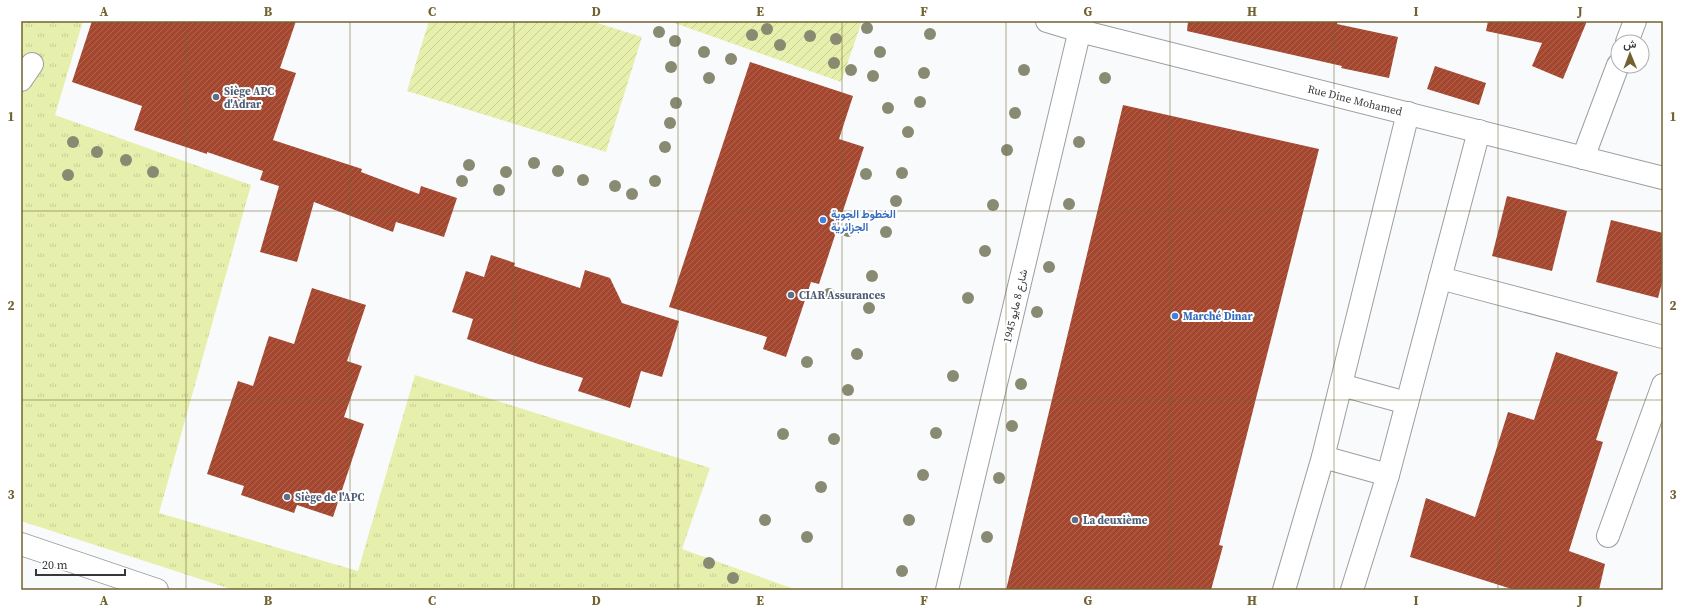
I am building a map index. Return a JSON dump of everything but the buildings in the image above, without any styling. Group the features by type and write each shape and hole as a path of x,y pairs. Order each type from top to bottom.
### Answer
{"street":[{"name":"Rue Dine Mohamed","path":"1047,21 1081,26 1408,113 1663,178"},
{"path":"1630,34 1635,21"},
{"name":"شارع 8 مايو 1945","path":"947,590 1081,26"},
{"path":"1583,158 1615,74"},
{"path":"1284,590 1323,457 1408,113"},
{"path":"1352,590 1388,475 1479,131"},
{"path":"1440,278 1663,337"},
{"path":"1341,385 1407,403"},
{"path":"1608,536 1663,385"},
{"path":"1323,457 1388,475"},
{"path":"21,544 152,589"}],"green space":[{"path":"21,21 83,21 55,115 251,185 159,513 358,571 415,375 710,468 682,549 797,590 234,590 21,521"},
{"path":"429,21 591,21 642,37 606,152 407,91"},
{"path":"669,21 862,21 841,82"}],"place":[{"name":"Siège APC d'Adrar","path":"216,97"},
{"name":"الخطوط الجوية الجزائرية","path":"823,220"},
{"name":"CIAR Assurances","path":"791,295"},
{"name":"Marché Dinar","path":"1175,316"},
{"name":"Siège de l'APC","path":"287,497"},
{"name":"La deuxième","path":"1075,520"}]}
